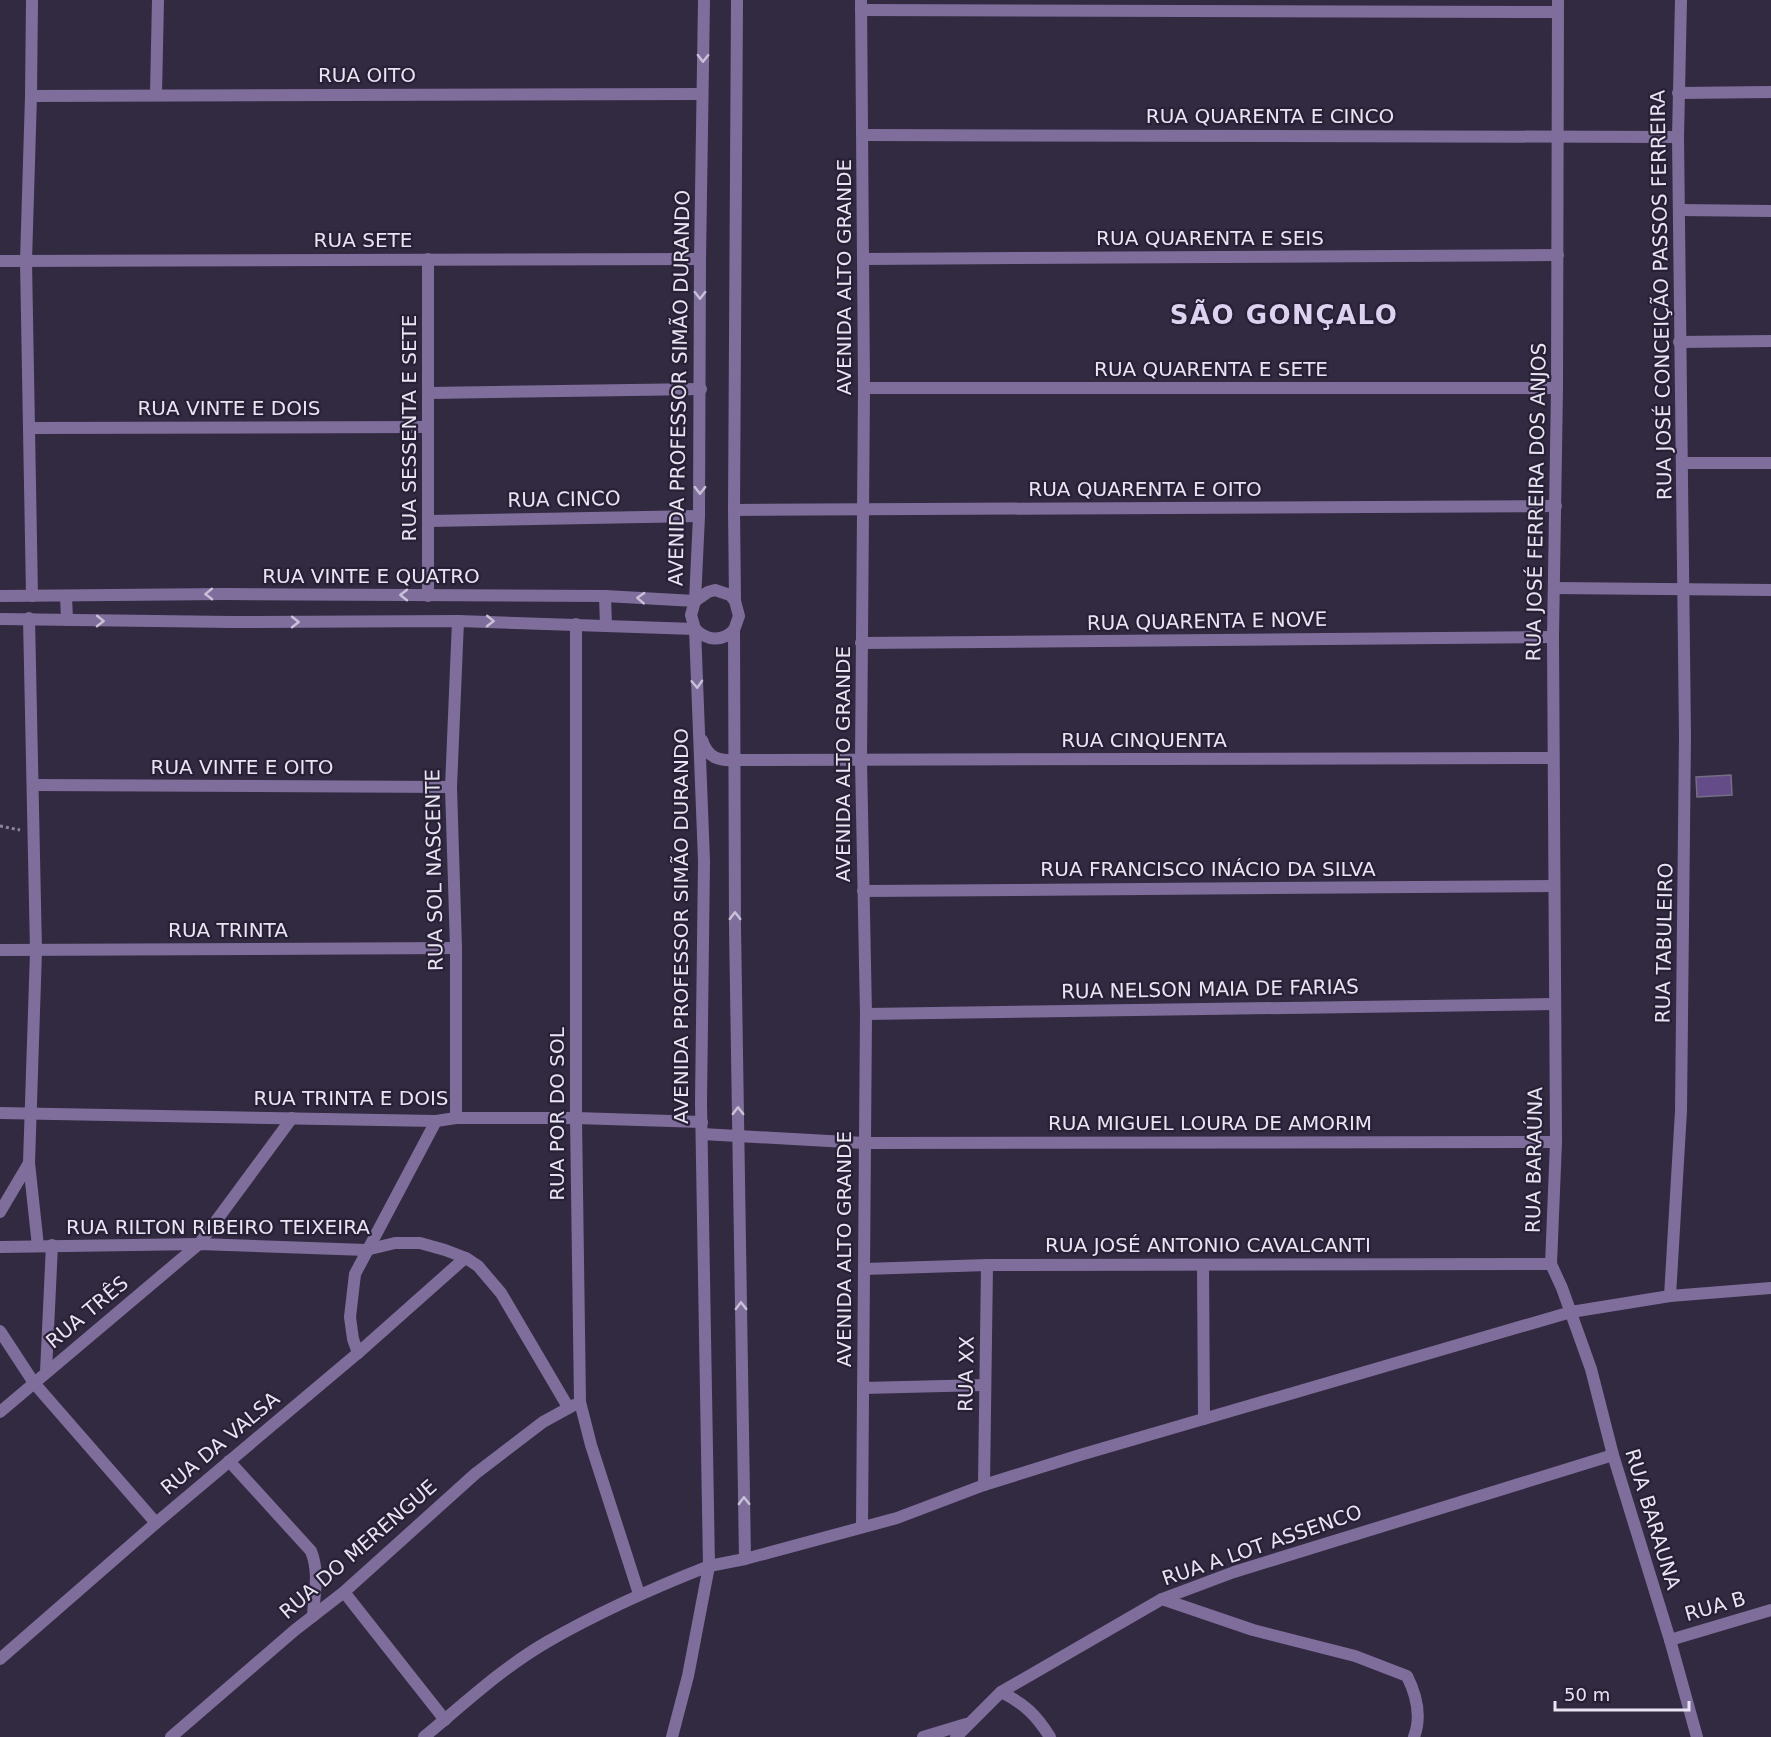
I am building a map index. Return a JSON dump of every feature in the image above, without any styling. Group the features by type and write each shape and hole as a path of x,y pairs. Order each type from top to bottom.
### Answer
{"street":[{"path":"32,0 32,96 26,261 32,596"},
{"path":"156,94 158,0"},
{"name":"AVENIDA PROFESSOR SIMÃO DURANDO","path":"672,1737 688,1676 709,1566 702,1128 704,861 695,629 690,615 695,601 699,516 704,0"},
{"path":"737,0 734,510 735,601 739,616 734,630 735,927 745,1559"},
{"name":"RUA JOSÉ CONCEIÇÃO PASSOS FERREIRA","path":"1681,0 1678,93 1679,342 1684,590"},
{"path":"861,5 1558,6"},
{"name":"AVENIDA ALTO GRANDE","path":"861,5 864,259 861,760 866,1014 862,1527"},
{"name":"RUA JOSÉ FERREIRA DOS ANJOS","path":"1554,1004 1553,637 1557,388 1558,6"},
{"path":"1678,93 1771,92"},
{"name":"RUA OITO","path":"32,96 702,94"},
{"name":"RUA QUARENTA E CINCO","path":"863,135 1678,137"},
{"path":"1680,210 1771,211"},
{"name":"RUA QUARENTA E SEIS","path":"864,259 1558,255"},
{"name":"RUA SETE","path":"0,261 700,259"},
{"name":"RUA SESSENTA E SETE","path":"428,260 428,596"},
{"path":"1679,342 1771,341"},
{"path":"429,393 701,388"},
{"name":"RUA QUARENTA E SETE","path":"864,388 1557,388"},
{"name":"RUA VINTE E DOIS","path":"30,428 427,427"},
{"path":"1682,463 1771,463"},
{"name":"RUA QUARENTA E OITO","path":"734,510 1556,506"},
{"name":"RUA CINCO","path":"429,521 699,516"},
{"path":"1554,588 1771,590"},
{"name":"RUA VINTE E QUATRO","path":"0,596 225,594 605,596 695,601 715,590 730,596 735,601"},
{"name":"RUA TABULEIRO","path":"1670,1296 1681,1111 1685,736 1684,590"},
{"path":"66,596 67,620"},
{"path":"605,596 606,626"},
{"path":"29,618 36,951 29,1163 38,1246"},
{"path":"0,619 232,622 458,621 576,624 695,629 707,638 714,639 729,635 734,630"},
{"name":"RUA SOL NASCENTE","path":"456,1118 456,948 451,787 458,621"},
{"name":"RUA POR DO SOL","path":"576,624 576,1118 580,1402 591,1445 639,1594"},
{"name":"RUA QUARENTA E NOVE","path":"861,643 1553,637"},
{"name":"RUA CINQUENTA","path":"699,727 703,744 713,758 720,761 1553,758"},
{"name":"RUA VINTE E OITO","path":"33,785 451,787"},
{"name":"RUA FRANCISCO INÁCIO DA SILVA","path":"863,891 1553,886"},
{"name":"RUA TRINTA","path":"0,950 456,948"},
{"name":"RUA NELSON MAIA DE FARIAS","path":"866,1014 1554,1004"},
{"name":"RUA BARAÚNA","path":"1554,1004 1556,1142 1551,1264 1571,1312"},
{"name":"RUA TRINTA E DOIS","path":"0,1113 436,1120 576,1118 702,1128 738,1137"},
{"name":"RUA TRÊS","path":"0,1412 199,1244 292,1118"},
{"path":"358,1353 351,1329 352,1287 355,1274 436,1120"},
{"name":"RUA MIGUEL LOURA DE AMORIM","path":"738,1137 864,1143 1556,1142"},
{"path":"0,1212 29,1163"},
{"name":"RUA RILTON RIBEIRO TEIXEIRA","path":"0,1247 199,1244 366,1250 395,1243 420,1243 445,1250 478,1266 501,1293 568,1407"},
{"path":"46,1372 52,1245"},
{"name":"RUA DA VALSA","path":"0,1659 156,1523 358,1353 465,1258"},
{"name":"RUA JOSÉ ANTONIO CAVALCANTI","path":"864,1269 987,1265 1551,1264"},
{"name":"RUA XX","path":"984,1485 987,1265"},
{"path":"1203,1265 1204,1419"},
{"path":"424,1737 494,1678 546,1642 639,1594 709,1566 745,1559 897,1518 984,1485 1571,1312 1670,1296 1771,1288"},
{"name":"RUA BARAUNA","path":"1571,1312 1591,1369 1613,1455 1670,1640 1697,1737"},
{"path":"0,1330 34,1383 156,1523"},
{"path":"863,1388 985,1384"},
{"name":"RUA DO MERENGUE","path":"171,1737 294,1630 344,1592 475,1474 543,1422 580,1402"},
{"name":"RUA A LOT ASSENCO","path":"956,1737 1001,1692 1162,1599 1234,1572 1613,1455"},
{"path":"229,1461 310,1551 316,1564 313,1616"},
{"path":"344,1592 445,1720"},
{"path":"1162,1599 1253,1630 1355,1656 1407,1676 1420,1716 1414,1737"},
{"name":"RUA B","path":"1670,1640 1771,1610"},
{"path":"1001,1692 1019,1701 1030,1710 1050,1737"},
{"path":"922,1737 970,1723"}],"building":[{"path":"1731,775 1732,795 1697,797 1696,777"}],"district":[{"name":"SÃO GONÇALO","path":"1284,315"}]}
